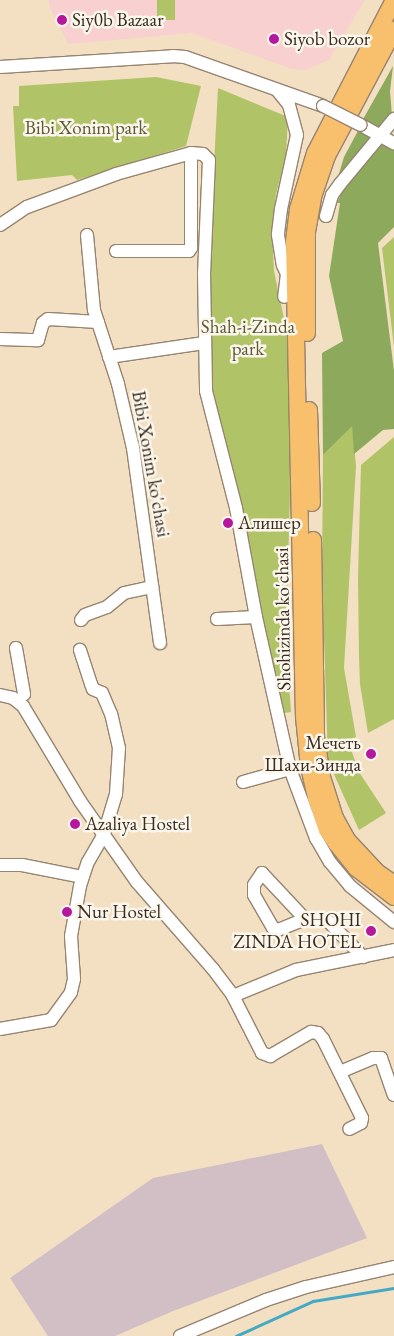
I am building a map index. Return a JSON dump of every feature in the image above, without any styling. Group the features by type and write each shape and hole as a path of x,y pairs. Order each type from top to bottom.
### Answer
{"main road":[{"name":"Shohizinda ko'chasi","path":"394,0 315,153 298,209 294,241 304,736 308,768 319,806 328,830 336,843 356,868 394,897"},
{"name":"Shohizinda ko'chasi","path":"394,30 325,161 309,210 306,254 316,736 319,763 335,818 348,841 367,862 394,884"}],"street":[{"path":"0,67 173,56 184,57 323,106 394,142"},
{"path":"275,88 289,105 297,135 279,226 283,265 287,274 284,297"},
{"path":"326,216 332,195 394,119"},
{"path":"116,251 185,252 191,248 197,154"},
{"path":"0,225 27,207 116,174 197,154 209,160 204,273 206,391 236,508 256,616 290,769 316,838 330,862 350,886 394,922"},
{"name":"Bibi Xonim ko'chasi","path":"87,235 90,282 98,322 118,384 133,448 160,643"},
{"path":"0,339 38,340 43,323 48,320 98,322"},
{"path":"109,357 204,342"},
{"path":"81,620 85,615 107,607 124,593 152,587"},
{"path":"217,619 256,616"},
{"path":"16,648 24,694"},
{"path":"0,1029 51,1020 72,992 74,979 71,936 82,877 104,834 116,794 118,748 111,714 102,693 93,689 80,650"},
{"path":"0,695 13,698 23,706 80,801 137,882 213,969 233,996 266,1056 311,1032 318,1033 323,1039 362,1118 361,1123 349,1129"},
{"path":"243,782 290,769"},
{"path":"0,865 22,865 82,877"},
{"path":"305,919 262,873 254,885 254,895 269,924 278,930 305,919 318,918 329,922 363,957"},
{"path":"233,996 296,970 394,950"},
{"path":"340,1072 374,1058 381,1058 394,1095"},
{"path":"180,1336 266,1300 306,1287 394,1268"}],"shaded area":[{"name":"Siyob bozor","path":"49,0 365,0 329,60 305,70 292,69 192,33 68,44 50,8"},
{"path":"322,1144 367,1238 173,1311 115,1336 48,1336 10,1278 153,1178"}],"green space":[{"path":"157,0 175,0 175,20 157,20"},
{"path":"393,66 390,91 392,116 381,132 362,121"},
{"name":"Bibi Xonim park","path":"156,77 201,86 186,146 77,180 72,175 17,181 13,106 19,106 19,86"},
{"name":"Shah-i-Zinda park","path":"218,88 288,117 286,156 276,194 272,231 274,271 287,333 291,457 286,641 291,712 278,714 212,398 208,280"},
{"path":"359,129 375,137 335,187 344,157"},
{"path":"380,145 391,146 394,150 394,227 378,243 394,371 394,429 383,430 354,454 352,426 323,455 322,353 343,341 329,276 340,203 337,203 343,190"},
{"path":"394,237 394,347 382,248"},
{"path":"352,425 356,466 344,668 356,737 348,741 359,772 386,813 359,830 328,761 322,577 323,455"},
{"path":"394,437 394,719 368,733 360,684 359,656 358,578 361,465"}],"waterway":[{"path":"236,1336 313,1301 394,1288"}],"place":[{"name":"Siy0b Bazaar","path":"62,20"},
{"name":"Siyob bozor","path":"274,39"},
{"name":"Алишер","path":"228,523"},
{"name":"Мечеть Шахи-Зинда","path":"371,754"},
{"name":"Azaliya Hostel","path":"75,824"},
{"name":"Nur Hostel","path":"67,912"},
{"name":"SHOHI ZINDA HOTEL","path":"371,931"}]}
